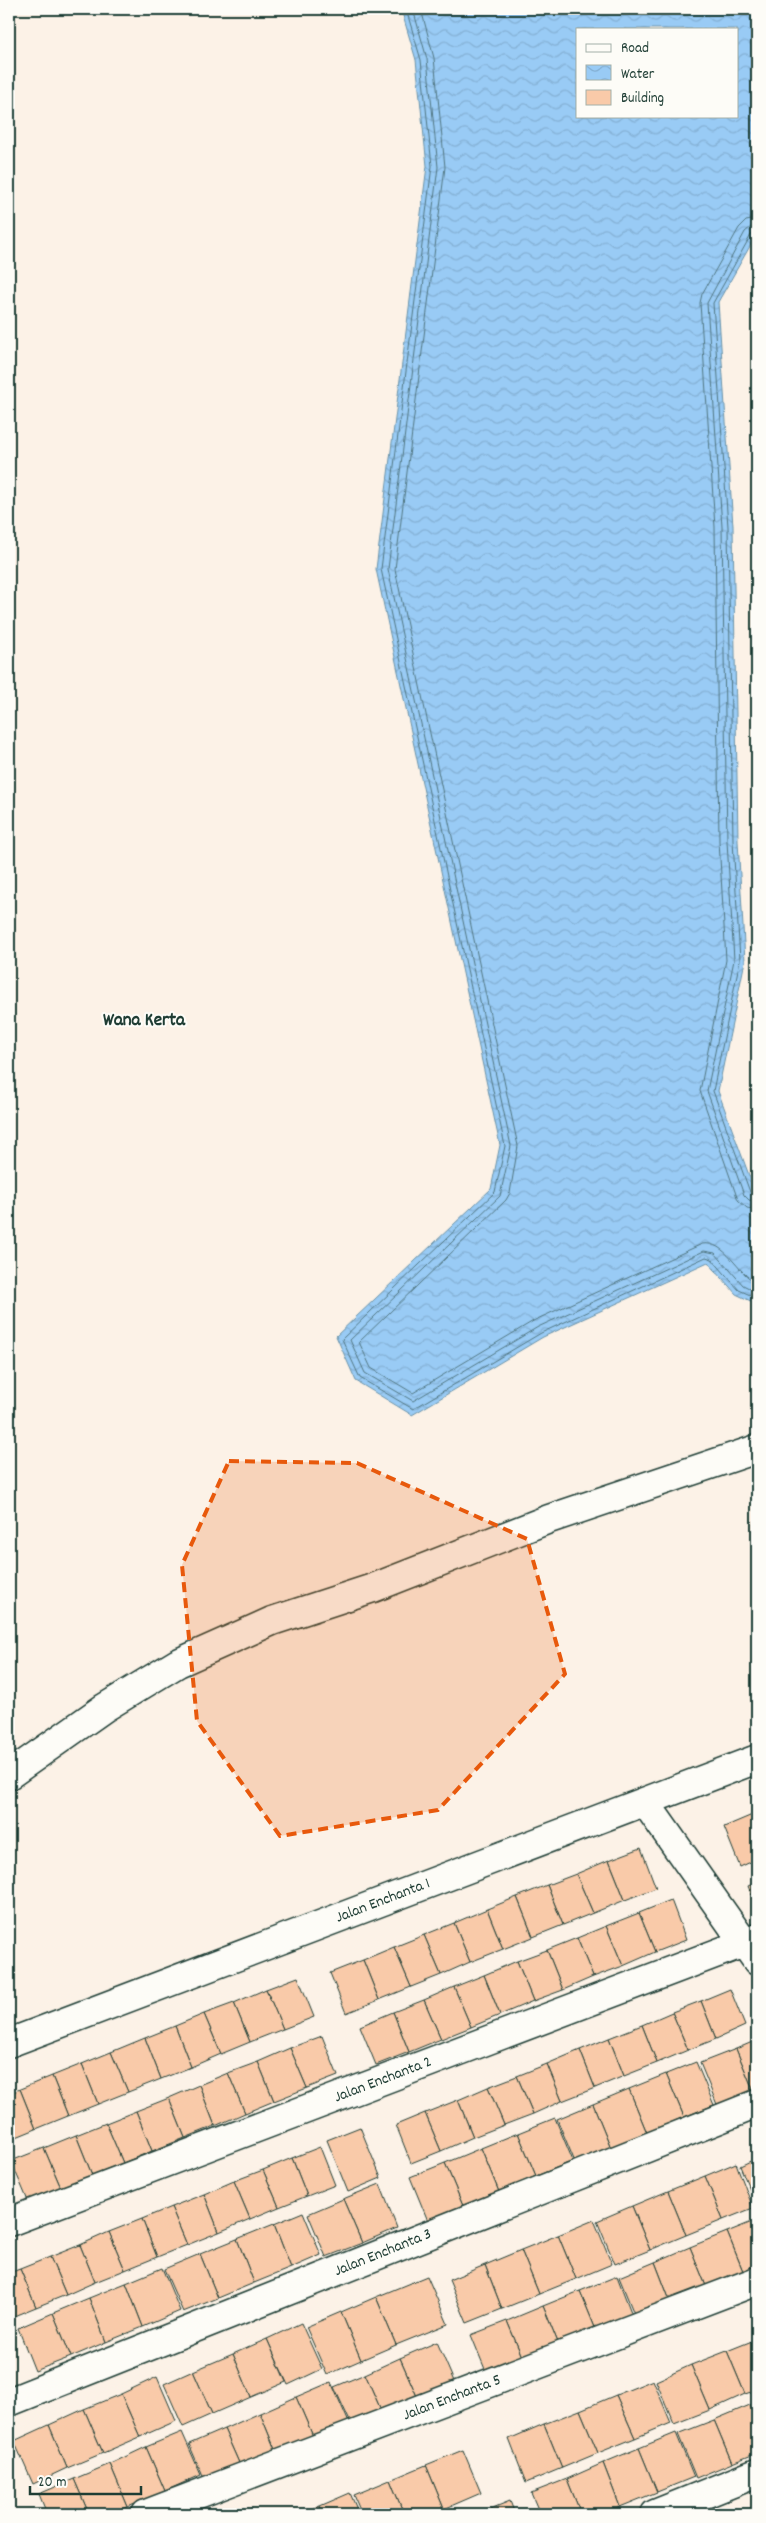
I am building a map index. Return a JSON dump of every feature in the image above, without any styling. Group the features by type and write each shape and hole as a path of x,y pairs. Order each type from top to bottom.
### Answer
{"street":[{"path":"9,1775 104,1708 178,1663 272,1622 373,1588 549,1519 757,1449"},
{"name":"Jalan Enchanta 1","path":"9,2043 757,1758"},
{"path":"645,1802 753,1947"},
{"name":"Jalan Enchanta 2","path":"9,2222 753,1947"},
{"name":"Jalan Enchanta 3","path":"9,2402 757,2104"},
{"name":"Jalan Enchanta 5","path":"146,2514 757,2281"},
{"path":"655,2514 757,2473"}],"highlighted area":[{"path":"229,1461 357,1463 527,1539 565,1674 438,1810 280,1836 197,1721 182,1565"}],"water":[{"path":"401,9 757,9 757,234 718,302 733,526 738,841 745,961 718,1091 757,1197 757,1304 736,1294 708,1262 543,1337 412,1415 356,1381 336,1336 491,1189 500,1145 376,569 427,166 416,60"}],"building":[{"path":"757,1813 757,1859 740,1867 724,1827"},
{"path":"641,1848 656,1888 625,1900 609,1860"},
{"path":"609,1860 625,1900 593,1913 576,1874"},
{"path":"576,1874 593,1913 563,1925 547,1885"},
{"path":"757,1882 757,1908 748,1886"},
{"path":"547,1885 563,1925 533,1937 517,1897"},
{"path":"517,1897 533,1937 503,1949 487,1909"},
{"path":"671,1900 686,1940 655,1952 639,1913"},
{"path":"487,1909 503,1949 470,1962 454,1923"},
{"path":"639,1913 655,1952 623,1966 606,1926"},
{"path":"454,1923 470,1962 441,1975 424,1935"},
{"path":"606,1926 623,1966 593,1977 577,1938"},
{"path":"424,1935 441,1975 411,1987 394,1947"},
{"path":"577,1938 593,1977 563,1990 547,1950"},
{"path":"394,1947 411,1987 379,2000 363,1960"},
{"path":"547,1950 563,1990 533,2001 517,1961"},
{"path":"363,1960 379,2000 346,2013 330,1973"},
{"path":"517,1961 533,2001 500,2015 484,1975"},
{"path":"484,1975 500,2015 471,2027 454,1987"},
{"path":"298,1977 314,2017 283,2029 266,1989"},
{"path":"454,1987 471,2027 441,2039 424,2000"},
{"path":"266,1989 283,2029 250,2042 234,2003"},
{"path":"730,1989 745,2026 716,2039 701,2001"},
{"path":"424,2000 441,2039 409,2052 393,2012"},
{"path":"701,2001 716,2039 688,2050 672,2012"},
{"path":"234,2003 250,2042 221,2054 204,2014"},
{"path":"393,2012 409,2052 376,2065 360,2026"},
{"path":"672,2012 688,2050 657,2063 642,2025"},
{"path":"204,2014 221,2054 191,2067 175,2026"},
{"path":"642,2025 657,2063 624,2076 609,2038"},
{"path":"175,2026 191,2067 161,2079 145,2038"},
{"path":"322,2036 338,2076 307,2088 290,2048"},
{"path":"145,2038 161,2079 128,2092 111,2052"},
{"path":"609,2038 624,2076 595,2088 580,2050"},
{"path":"757,2040 757,2091 754,2092 736,2049"},
{"path":"290,2048 307,2088 274,2101 258,2062"},
{"path":"736,2049 754,2092 718,2107 700,2063"},
{"path":"580,2050 595,2088 562,2101 547,2064"},
{"path":"111,2052 128,2092 98,2104 82,2064"},
{"path":"258,2062 274,2101 245,2113 228,2073"},
{"path":"696,2062 714,2105 684,2117 666,2074"},
{"path":"82,2064 98,2104 68,2116 52,2076"},
{"path":"547,2064 562,2101 533,2114 517,2076"},
{"path":"228,2073 245,2113 215,2126 199,2085"},
{"path":"666,2074 684,2117 647,2133 629,2089"},
{"path":"52,2076 68,2116 36,2129 20,2089"},
{"path":"517,2076 533,2114 504,2125 488,2087"},
{"path":"199,2085 215,2126 185,2138 169,2098"},
{"path":"488,2087 504,2125 473,2137 458,2100"},
{"path":"20,2089 36,2129 9,2140 9,2094"},
{"path":"629,2089 647,2133 611,2148 593,2104"},
{"path":"169,2098 185,2138 152,2151 136,2111"},
{"path":"458,2100 473,2137 441,2151 425,2113"},
{"path":"593,2104 611,2148 575,2162 557,2119"},
{"path":"136,2111 152,2151 123,2163 106,2123"},
{"path":"425,2113 441,2151 411,2163 396,2125"},
{"path":"555,2118 573,2161 536,2176 518,2133"},
{"path":"106,2123 123,2163 92,2175 76,2135"},
{"path":"360,2127 381,2178 348,2192 327,2140"},
{"path":"518,2133 536,2176 499,2192 481,2148"},
{"path":"76,2135 92,2175 61,2188 44,2148"},
{"path":"320,2147 335,2185 307,2196 292,2158"},
{"path":"44,2148 61,2188 28,2201 11,2161"},
{"path":"481,2148 499,2192 463,2206 445,2163"},
{"path":"292,2158 307,2196 279,2207 263,2170"},
{"path":"757,2158 757,2207 740,2166"},
{"path":"445,2163 463,2206 428,2221 410,2177"},
{"path":"736,2163 753,2208 723,2220 705,2176"},
{"path":"263,2170 279,2207 250,2219 234,2181"},
{"path":"705,2176 723,2220 686,2235 668,2191"},
{"path":"234,2181 250,2219 219,2232 204,2194"},
{"path":"380,2184 397,2228 362,2243 343,2199"},
{"path":"668,2191 686,2235 650,2250 632,2206"},
{"path":"204,2194 219,2232 187,2245 171,2207"},
{"path":"343,2199 362,2243 326,2257 308,2214"},
{"path":"632,2206 650,2250 615,2264 597,2221"},
{"path":"171,2207 187,2245 157,2257 142,2219"},
{"path":"303,2212 321,2255 291,2268 274,2224"},
{"path":"142,2219 157,2257 125,2270 109,2232"},
{"path":"594,2220 612,2264 576,2279 558,2235"},
{"path":"757,2220 757,2271 745,2276 727,2232"},
{"path":"274,2224 291,2268 254,2283 237,2239"},
{"path":"109,2232 125,2270 95,2282 80,2245"},
{"path":"727,2232 745,2276 708,2291 690,2247"},
{"path":"558,2235 576,2279 539,2294 521,2250"},
{"path":"237,2239 254,2283 218,2298 200,2254"},
{"path":"80,2245 95,2282 66,2295 50,2257"},
{"path":"690,2247 708,2291 672,2306 655,2262"},
{"path":"521,2250 539,2294 502,2309 485,2265"},
{"path":"200,2254 218,2298 183,2312 164,2269"},
{"path":"50,2257 66,2295 36,2307 20,2269"},
{"path":"655,2262 672,2306 637,2321 619,2277"},
{"path":"485,2265 502,2309 467,2323 449,2280"},
{"path":"162,2268 180,2311 143,2327 126,2283"},
{"path":"20,2269 36,2307 9,2318 9,2273"},
{"path":"427,2276 448,2324 396,2345 376,2297"},
{"path":"617,2276 634,2320 598,2335 580,2291"},
{"path":"126,2283 143,2327 106,2342 89,2298"},
{"path":"580,2291 598,2335 561,2350 543,2306"},
{"path":"376,2297 396,2345 361,2360 341,2312"},
{"path":"89,2298 106,2342 71,2357 53,2313"},
{"path":"543,2306 561,2350 525,2364 507,2321"},
{"path":"341,2312 361,2360 327,2375 306,2327"},
{"path":"53,2313 71,2357 35,2371 18,2328"},
{"path":"507,2321 525,2364 489,2379 471,2335"},
{"path":"301,2323 322,2369 288,2385 267,2339"},
{"path":"267,2339 286,2382 251,2397 233,2354"},
{"path":"757,2339 757,2390 745,2394 727,2351"},
{"path":"437,2342 456,2386 419,2401 400,2358"},
{"path":"727,2351 745,2394 710,2410 691,2365"},
{"path":"233,2354 251,2397 212,2414 193,2371"},
{"path":"400,2358 419,2401 384,2417 365,2374"},
{"path":"691,2365 710,2410 674,2424 656,2381"},
{"path":"193,2371 212,2414 183,2427 164,2384"},
{"path":"365,2374 384,2417 354,2430 334,2387"},
{"path":"157,2377 176,2421 140,2437 121,2394"},
{"path":"653,2380 671,2423 635,2438 616,2395"},
{"path":"331,2382 350,2425 315,2441 296,2397"},
{"path":"121,2394 140,2437 103,2453 84,2409"},
{"path":"616,2395 635,2438 598,2453 580,2410"},
{"path":"296,2397 315,2441 278,2457 260,2413"},
{"path":"757,2402 757,2423 750,2405"},
{"path":"750,2405 757,2423 757,2453 732,2463 714,2420"},
{"path":"84,2409 103,2453 67,2468 49,2425"},
{"path":"580,2410 598,2453 562,2468 544,2424"},
{"path":"260,2413 278,2457 243,2472 224,2429"},
{"path":"714,2420 732,2463 696,2478 678,2434"},
{"path":"544,2424 562,2468 526,2483 509,2439"},
{"path":"49,2425 67,2468 33,2484 14,2441"},
{"path":"224,2429 243,2472 208,2488 189,2444"},
{"path":"182,2432 201,2475 165,2491 146,2447"},
{"path":"676,2433 694,2477 657,2492 639,2448"},
{"path":"146,2447 165,2491 128,2507 110,2464"},
{"path":"639,2448 657,2492 620,2507 603,2463"},
{"path":"463,2450 481,2493 444,2509 426,2465"},
{"path":"603,2463 620,2507 603,2514 581,2514 567,2479"},
{"path":"110,2464 128,2507 112,2514 89,2514 74,2479"},
{"path":"426,2465 444,2509 430,2514 404,2514 390,2480"},
{"path":"74,2479 89,2514 47,2514 39,2494"},
{"path":"567,2479 581,2514 540,2514 531,2493"},
{"path":"390,2480 404,2514 362,2514 354,2495"},
{"path":"350,2493 359,2514 323,2514 320,2506"},
{"path":"510,2501 515,2514 478,2514"},
{"path":"320,2506 323,2514 298,2514"}],"district":[{"name":"Wana Kerta","path":"144,1021"}]}
